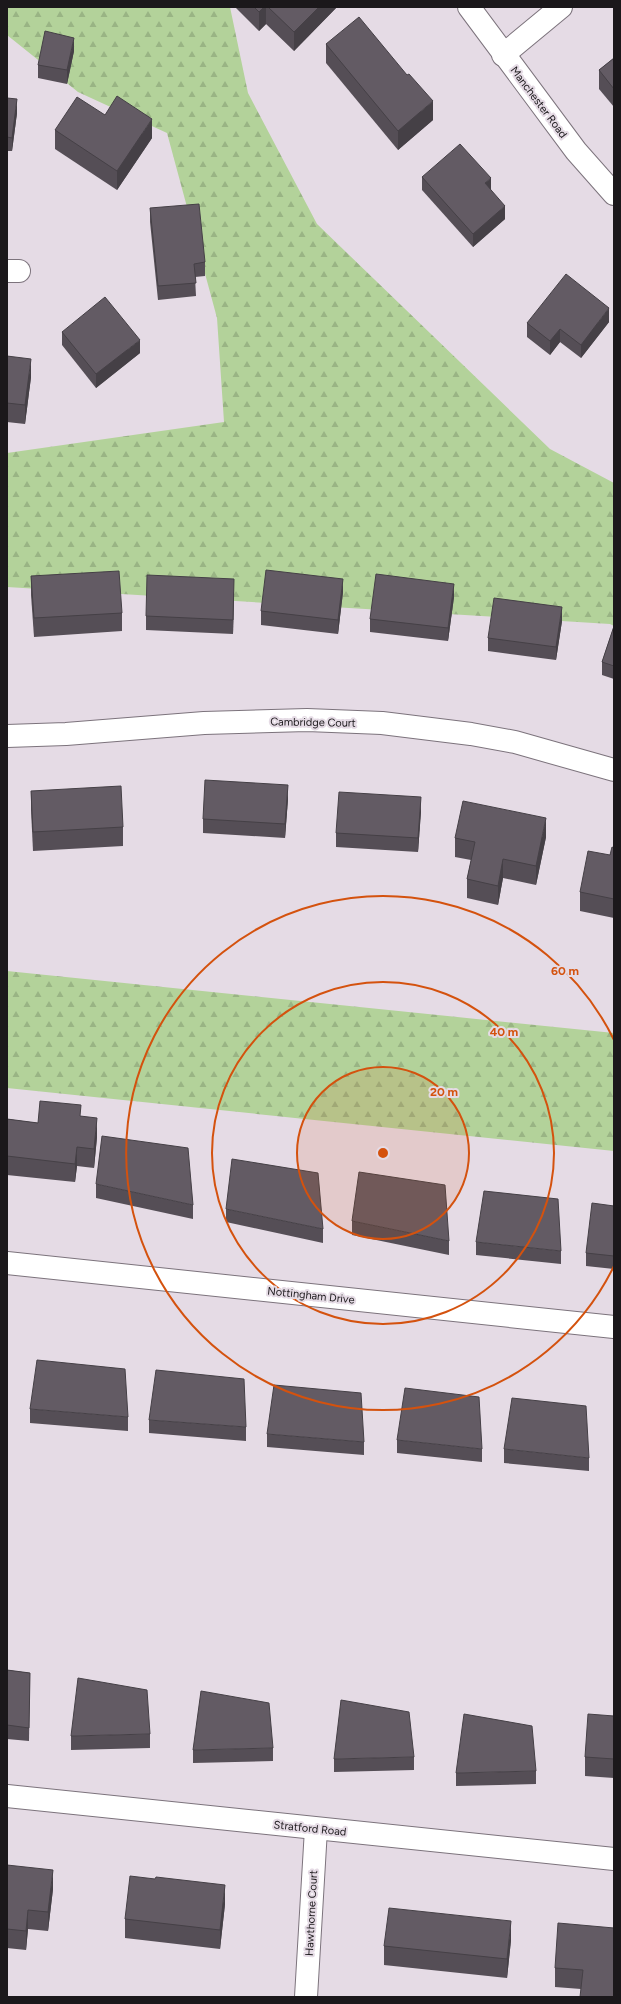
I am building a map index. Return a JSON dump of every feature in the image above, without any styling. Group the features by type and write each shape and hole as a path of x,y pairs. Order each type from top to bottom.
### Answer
{"street":[{"name":"Manchester Road","path":"469,7 503,55 576,151 614,194"},
{"path":"503,55 561,7"},
{"name":"Cambridge Court","path":"7,736 66,734 228,722 307,720 382,723 515,742 614,770"},
{"name":"Nottingham Drive","path":"7,1263 614,1327"},
{"name":"Stratford Road","path":"7,1796 614,1859"},
{"name":"Hawthorne Court","path":"306,1997 316,1829"}],"green space":[{"path":"7,7 230,7 248,93 317,224 550,449 614,483 614,626 610,624 7,587 7,453 224,422 217,318 167,133 78,92 7,35"},
{"path":"7,971 614,1033 614,1151 7,1088"}],"building":[{"path":"254,7 264,7 259,12"},
{"path":"268,7 319,7 294,32"},
{"path":"359,17 407,75 409,74 433,101 398,131 326,44"},
{"path":"45,31 74,38 67,70 38,65"},
{"path":"614,58 614,89 599,70"},
{"path":"117,96 152,119 117,171 55,130 77,97 105,115"},
{"path":"7,98 17,99 12,138 7,137"},
{"path":"460,144 491,178 485,183 505,206 473,234 422,177"},
{"path":"199,204 205,262 194,264 196,283 158,286 150,208"},
{"path":"566,274 609,308 581,345 560,329 550,341 527,323"},
{"path":"105,297 140,340 96,374 62,332"},
{"path":"7,356 31,359 25,405 7,403"},
{"path":"266,570 343,579 338,620 261,611"},
{"path":"119,571 122,613 34,618 31,576"},
{"path":"376,574 454,584 448,628 370,619"},
{"path":"147,575 234,579 233,620 146,616"},
{"path":"494,598 562,607 556,647 488,638"},
{"path":"614,626 614,666 602,662"},
{"path":"205,780 288,785 285,824 203,819"},
{"path":"121,786 123,827 33,832 31,791"},
{"path":"339,792 421,797 418,838 336,833"},
{"path":"463,801 546,818 536,866 503,859 498,886 467,879 475,842 455,838"},
{"path":"612,847 614,848 614,899 580,892 588,851 610,855"},
{"path":"40,1101 81,1105 80,1116 97,1118 94,1149 77,1147 75,1164 7,1156 7,1119 38,1123"},
{"path":"102,1136 188,1148 193,1205 96,1184"},
{"path":"232,1159 318,1173 323,1229 226,1209"},
{"path":"359,1172 445,1185 449,1241 352,1221"},
{"path":"484,1191 558,1199 561,1251 476,1242"},
{"path":"592,1203 614,1206 614,1256 586,1253"},
{"path":"37,1360 125,1369 128,1417 30,1409"},
{"path":"156,1370 244,1379 246,1427 149,1420"},
{"path":"274,1385 361,1393 364,1442 267,1434"},
{"path":"405,1388 479,1397 482,1449 397,1440"},
{"path":"512,1398 586,1406 589,1458 504,1449"},
{"path":"7,1670 30,1673 29,1728 7,1725"},
{"path":"78,1678 147,1690 150,1734 71,1736"},
{"path":"201,1691 269,1703 273,1748 193,1750"},
{"path":"341,1700 409,1712 414,1757 334,1759"},
{"path":"464,1714 532,1726 536,1771 456,1773"},
{"path":"588,1714 614,1716 614,1759 585,1757"},
{"path":"7,1865 53,1870 48,1912 28,1910 26,1931 7,1929"},
{"path":"130,1876 155,1879 156,1877 225,1885 220,1930 125,1919"},
{"path":"389,1908 511,1921 507,1959 384,1946"},
{"path":"558,1923 614,1928 614,1997 580,1997 583,1970 555,1968"}]}
